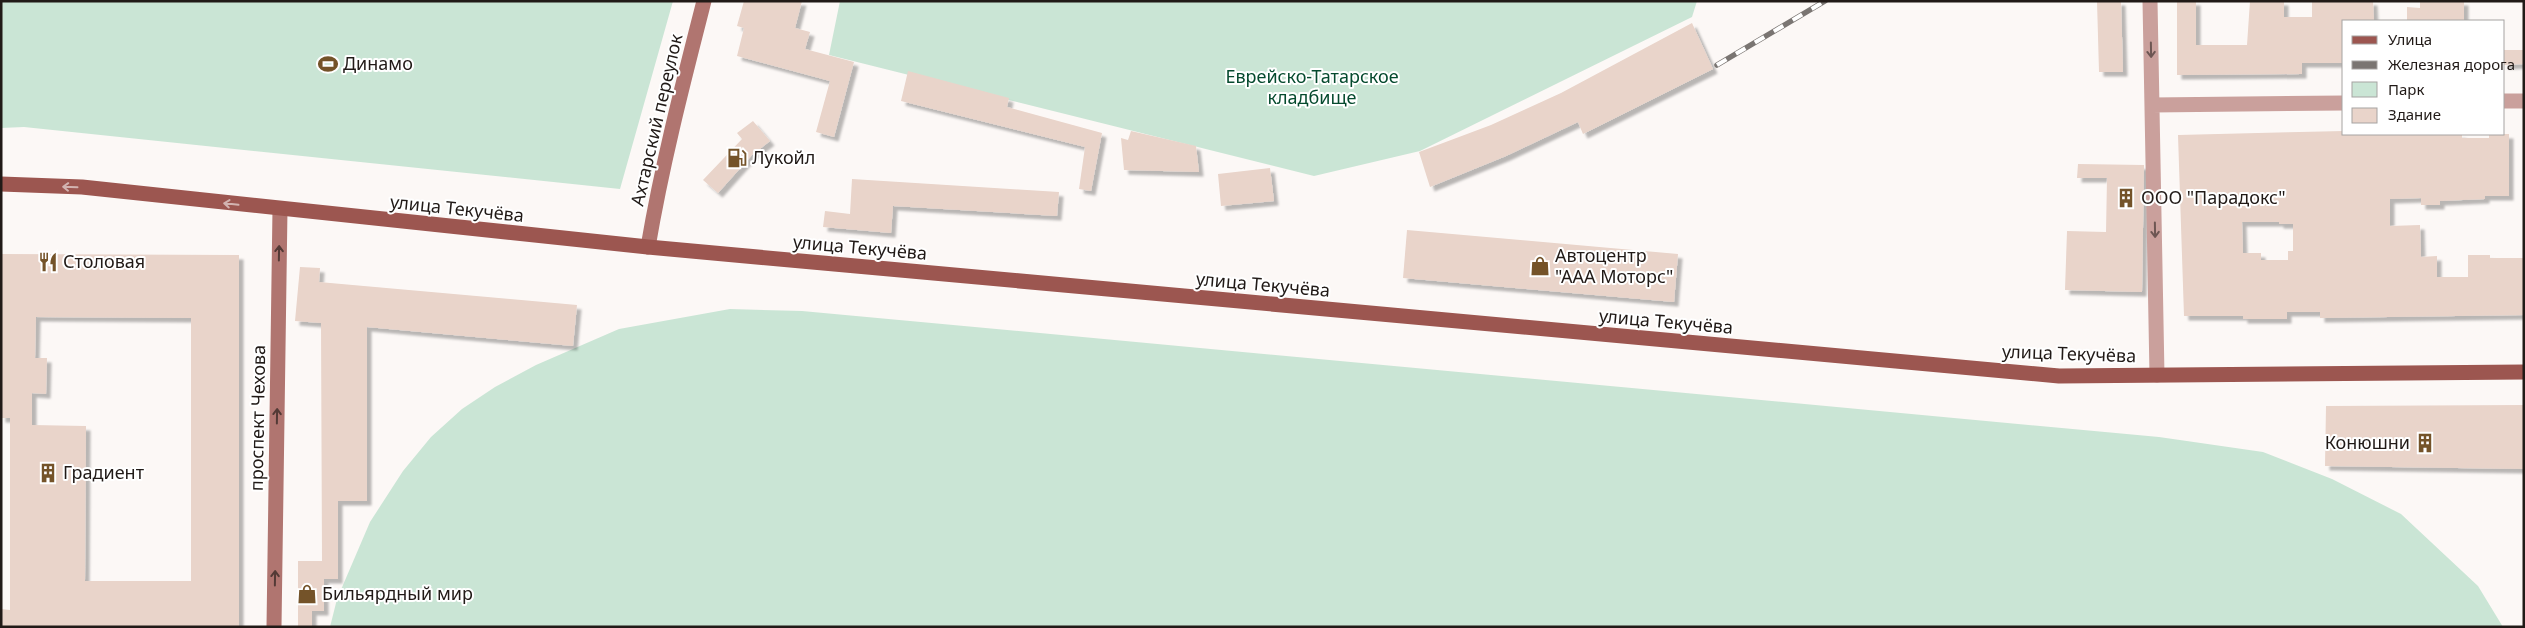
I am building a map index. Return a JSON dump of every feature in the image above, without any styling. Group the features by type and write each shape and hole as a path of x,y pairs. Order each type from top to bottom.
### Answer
{"main road":[{"name":"Ахтарский переулок","path":"648,248 672,127 704,1"},
{"name":"улица Текучёва","path":"1,184 82,187 648,248 2059,376 2524,372"},
{"name":"проспект Чехова","path":"274,627 280,209"}],"street":[{"path":"2150,1 2157,375"},
{"path":"2505,101 2524,101"},
{"path":"2152,105 2342,103"}],"green space":[{"name":"Динамо","path":"1,1 673,1 620,189 24,127 1,128"},
{"name":"Еврейско-Татарское кладбище","path":"840,1 1697,1 1692,17 1420,151 1314,176 829,55"},
{"path":"730,309 802,311 2159,437 2263,452 2332,479 2401,514 2478,586 2503,627 330,627 337,599 370,522 403,471 431,437 462,409 495,387 536,365 619,329"}],"building":[{"path":"744,1 802,1 795,28 810,32 805,49 854,62 834,137 816,132 830,81 737,56 744,28 737,26"},
{"path":"2097,1 2121,1 2123,72 2099,72"},
{"path":"2177,1 2196,1 2196,45 2247,45 2250,1 2284,1 2284,17 2312,17 2312,1 2373,1 2374,20 2342,20 2342,63 2302,63 2302,74 2177,75"},
{"path":"2420,1 2464,1 2464,20 2407,20 2407,7 2420,8"},
{"path":"1692,23 1713,69 1583,134 1578,122 1506,156 1430,187 1419,152 1491,125 1561,93"},
{"path":"2505,50 2524,50 2524,64 2505,65"},
{"path":"908,71 1009,98 1007,107 1102,133 1091,191 1079,189 1085,147 901,101"},
{"name":"Лукойл","path":"753,121 770,141 752,155 718,193 703,180 742,139 737,133"},
{"path":"1131,131 1196,146 1199,172 1124,170 1121,138 1128,140"},
{"path":"2342,131 2342,135 2462,135 2462,138 2489,138 2489,135 2509,134 2509,196 2485,196 2485,199 2440,201 2440,205 2421,205 2421,198 2390,199 2390,226 2420,225 2421,257 2437,256 2437,277 2468,277 2468,255 2490,255 2490,258 2524,258 2524,315 2320,318 2320,312 2287,312 2287,319 2243,319 2243,316 2184,316 2178,135","holes":["2242,222 2279,222 2279,224 2293,224 2293,251 2288,251 2288,260 2261,260 2261,253 2243,253"]},
{"name":"ООО \"Парадокс\"","path":"2078,164 2144,165 2142,292 2065,290 2067,231 2106,232 2107,178 2077,178"},
{"path":"1270,168 1274,201 1221,206 1218,174"},
{"path":"852,179 1059,192 1057,216 893,206 891,233 823,227 825,211 850,214"},
{"name":"Автоцентр \"ААА Моторс\"","path":"1407,230 1678,254 1674,302 1403,278"},
{"name":"Градиент","path":"1,254 239,255 239,627 1,627 1,609 10,610 10,418 1,418","holes":["36,317 191,318 191,581 85,581 86,426 32,425 32,393 46,394 47,358 35,358"]},
{"path":"300,267 320,268 319,282 577,305 573,346 367,327 367,501 338,501 338,579 324,579 324,611 312,611 312,627 298,627 298,561 322,561 321,323 295,321"},
{"name":"Конюшни","path":"2524,405 2524,469 2325,466 2326,406"}],"railway":[{"path":"1717,65 1825,1"}],"place":[{"name":"Динамо","path":"328,64"},
{"name":"Лукойл","path":"737,158"},
{"name":"ООО \"Парадокс\"","path":"2126,198"},
{"name":"Столовая","path":"48,262"},
{"name":"Автоцентр \"ААА Моторс\"","path":"1540,266"},
{"name":"Конюшни","path":"2425,443"},
{"name":"Градиент","path":"48,473"},
{"name":"Бильярдный мир","path":"307,594"}]}
